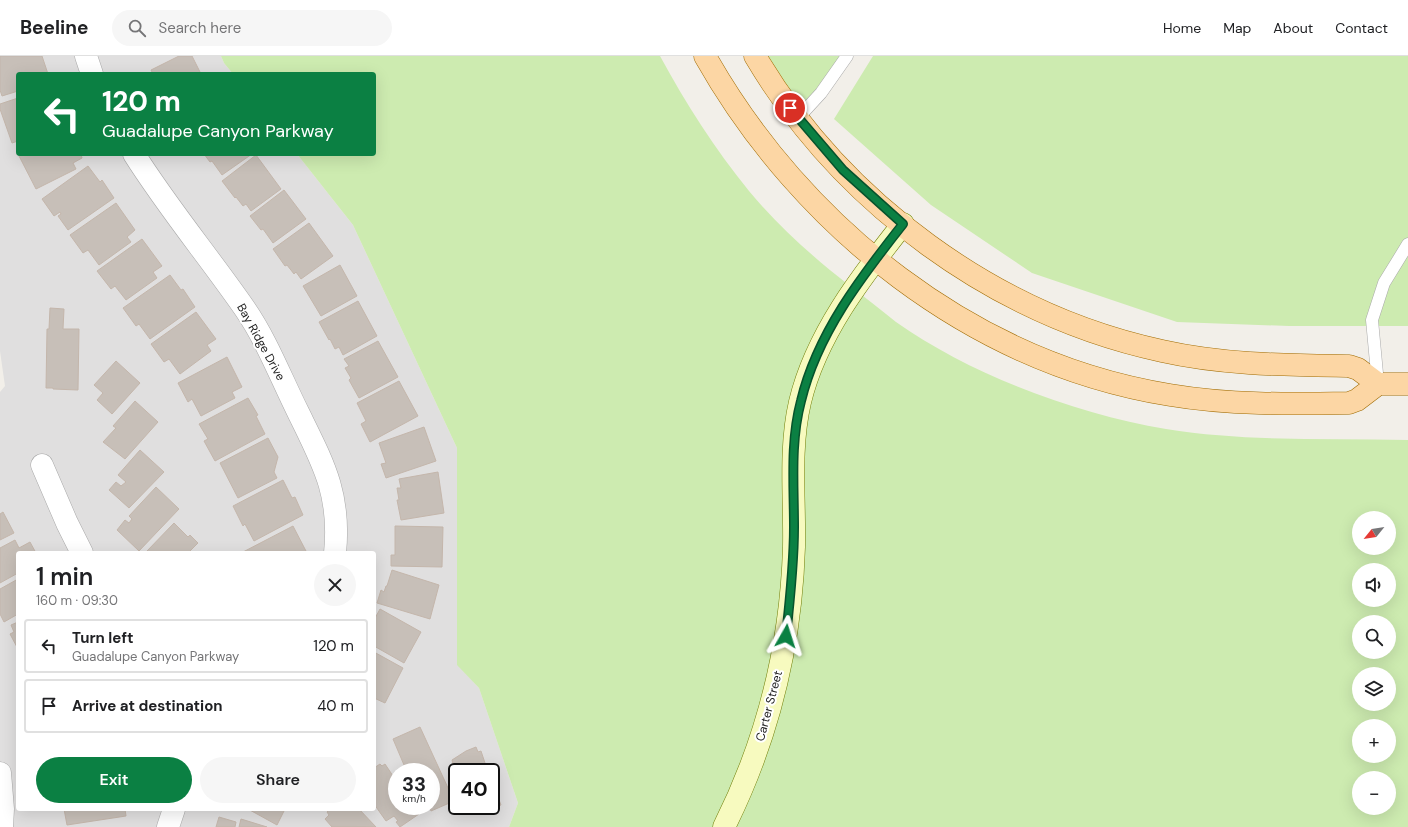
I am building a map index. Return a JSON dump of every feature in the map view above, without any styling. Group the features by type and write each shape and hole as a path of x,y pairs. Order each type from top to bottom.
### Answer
{"main road":[{"path":"705,56 728,94 750,126 787,174 832,221 875,260 926,297 1002,339 1044,359 1118,384 1171,396 1223,402 1297,404 1349,403 1357,400 1378,384"},
{"path":"755,56 798,118 843,170 903,224 948,258 986,282 1034,308 1091,331 1163,352 1216,360 1271,364 1349,366 1358,369 1378,384 1408,384"}],"street":[{"path":"86,56 91,72"},
{"name":"Bay Ridge Drive","path":"135,156 246,311 263,340 324,466 333,495 337,530 335,551"},
{"name":"Carter Street","path":"724,827 754,760 768,719 786,636 794,548 793,473 795,438 802,396 811,368 826,336 875,260 903,224"},
{"path":"42,465 81,551"},
{"path":"0,773 3,809 2,827"},
{"path":"168,827 173,811"}],"lane":[{"path":"798,118 821,93 847,56"},
{"path":"1378,384 1372,320 1384,282 1408,244"}],"shaded area":[{"path":"0,56 221,56 224,63 231,72 16,72 16,156 299,156 353,225 457,448 457,664 479,688 518,803 509,827 0,827 0,392 5,386 0,351"}],"green space":[{"path":"221,56 660,56 691,109 736,175 797,242 896,322 925,341 957,359 1025,390 1061,403 1132,422 1166,429 1256,438 1408,440 1408,827 509,827 518,803 479,688 457,665 457,448 353,225 299,156 376,156 376,72 231,72 224,63"},
{"path":"755,56 847,56 798,118"},
{"path":"873,56 1408,56 1408,326 1289,326 1177,322 1032,273 931,205 834,119"}],"building":[{"path":"0,56 42,56 47,72 16,72 16,92 2,96 0,90"},
{"path":"179,56 192,56 200,72 152,72 151,70"},
{"path":"16,99 16,142 12,143 0,109 0,104"},
{"path":"19,156 82,156 82,158 73,163 76,169 36,189"},
{"path":"206,156 249,156 222,175 212,161 210,162"},
{"path":"257,156 281,189 251,211 246,204 243,206 236,197 235,198 222,181"},
{"path":"88,166 100,182 102,180 114,198 68,230 58,216 61,214 60,212 54,216 42,199"},
{"path":"284,190 306,219 273,243 263,229 261,230 250,216"},
{"path":"116,203 135,230 127,237 131,242 99,265 88,250 83,253 70,235"},
{"path":"309,223 333,256 301,279 296,272 294,274 287,265 285,266 273,249"},
{"path":"142,239 162,266 153,272 157,278 126,300 115,286 111,289 97,271"},
{"path":"340,265 357,296 321,316 303,286"},
{"path":"170,275 181,290 183,289 195,307 150,339 139,324 136,326 123,308"},
{"path":"358,301 377,336 343,355 339,347 335,349 319,322"},
{"path":"50,308 64,309 63,329 79,329 78,390 46,388 47,329 49,329"},
{"path":"196,312 216,339 207,345 211,351 180,374 169,359 164,362 151,344"},
{"path":"378,341 398,377 359,398 349,380 351,378 345,368 349,366 344,359"},
{"path":"227,357 242,387 232,392 235,398 201,416 192,399 188,402 178,383"},
{"path":"116,361 140,383 112,414 97,400 103,393 94,385"},
{"path":"399,381 418,416 370,442 361,424 366,421 357,403"},
{"path":"248,398 258,415 256,416 265,434 215,461 204,441 208,439 199,424"},
{"path":"135,401 158,422 125,459 103,442 116,428 113,426"},
{"path":"424,427 436,461 386,478 381,464 386,463 379,443"},
{"path":"268,438 278,457 274,472 277,478 238,498 220,463"},
{"path":"140,450 164,472 129,508 109,490 116,482 121,486 126,482 118,475"},
{"path":"438,472 444,513 401,520 397,500 399,500 397,488 401,488 399,479"},
{"path":"283,480 292,498 295,497 303,515 254,541 245,524 243,526 233,506"},
{"path":"156,487 179,509 139,551 117,530 125,520 129,523 132,519 129,516"},
{"path":"3,512 14,533 0,540 0,514"},
{"path":"174,523 188,537 190,535 198,543 190,551 147,551"},
{"path":"293,526 306,551 245,551"},
{"path":"395,526 443,527 442,567 391,566 391,555 395,555"},
{"path":"15,540 19,548 30,542 35,551 16,551 16,574 0,583 0,548"},
{"path":"392,570 439,585 430,619 377,603 381,590 384,592 387,586"},
{"path":"16,580 16,615 4,622 0,614 0,589"},
{"path":"380,609 421,632 404,663 376,647 376,616"},
{"path":"16,623 16,645 10,634 14,632 11,625"},
{"path":"376,653 403,668 385,703 376,699"},
{"path":"420,727 437,763 403,763 393,739"},
{"path":"476,747 478,752 481,751 485,763 453,763 452,760 466,751"},
{"path":"380,764 382,766 385,764 388,768 388,815 418,815 400,827 394,816 386,821 376,807 376,767"},
{"path":"440,771 448,788 448,804 440,807"},
{"path":"64,811 125,811 126,816 67,825"},
{"path":"252,811 284,811 277,825"},
{"path":"361,811 376,827 332,827 325,819 329,815 327,812"},
{"path":"219,817 236,822 235,827 216,827"},
{"path":"241,819 267,827 239,827"}],"route":[{"path":"786,636 794,548 793,473 795,438 800,402 818,351 835,320 875,260 903,224 862,189 843,170 790,108"}]}
